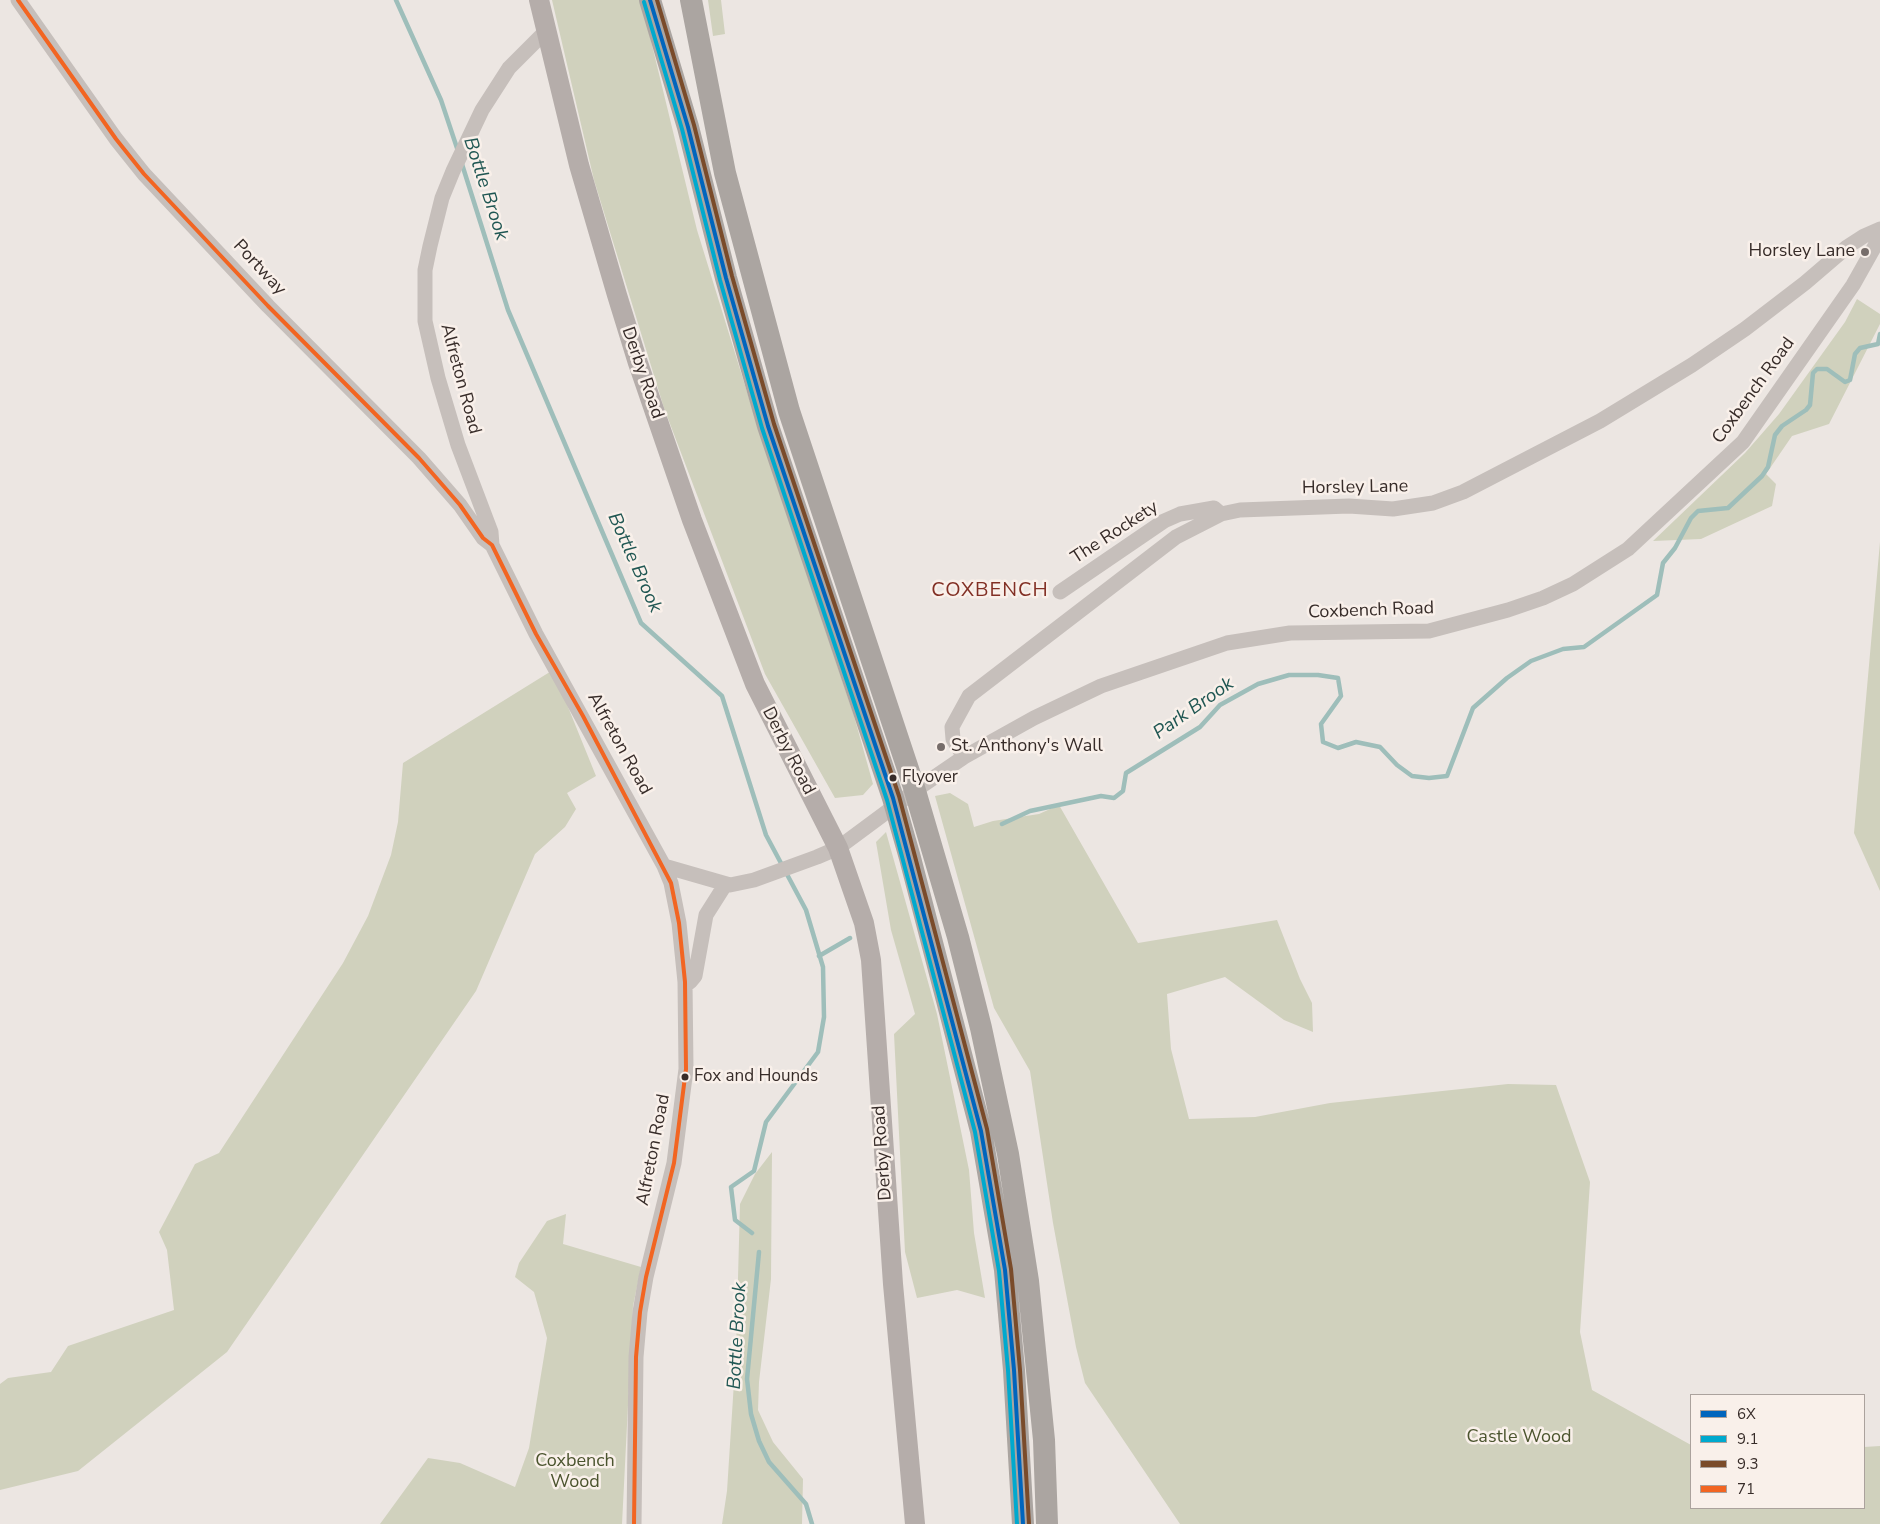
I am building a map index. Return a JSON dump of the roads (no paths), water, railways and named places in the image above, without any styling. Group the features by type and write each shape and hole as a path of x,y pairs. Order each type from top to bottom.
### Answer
{"highway":[{"path":"650,0 682,107 768,426 910,858 981,1131 1003,1260 1014,1370 1023,1524"},
{"path":"666,0 682,107"},
{"path":"691,0 707,88 726,173 765,326 789,411 933,849 981,1028 1018,1214 1028,1281 1044,1431 1047,1524"}],"main road":[{"name":"Derby Road","path":"539,0 579,165 617,295 638,363 692,520 755,684 838,848 861,908 871,960 892,1284 915,1524"}],"street":[{"name":"Portway","path":"18,0 116,139 144,174 268,306 420,458 460,505 483,538 492,545"},
{"name":"Alfreton Road","path":"546,31 509,68 482,110 464,143 442,198 425,270 425,321 436,370 458,445 491,532 492,545 536,634 664,866 671,883 677,914 684,982 685,1084 674,1163 646,1277 636,1357 634,1524"},
{"name":"Horsley Lane","path":"964,757 953,739 952,727 969,696 1176,537 1220,514 1240,510 1277,508 1400,508 1432,503 1463,492 1600,422 1692,365 1787,297 1847,247 1864,236 1880,229"},
{"name":"Coxbench Road","path":"725,885 774,874 838,848 964,757 1034,718 1101,686 1227,643 1290,633 1429,631 1508,610 1544,598 1573,584 1628,549 1744,442 1853,285 1880,237"},
{"name":"The Rockety","path":"1060,592 1164,521 1180,514 1214,508 1220,514"},
{"path":"664,866 725,885 706,915 695,976 690,982 684,982"}],"waterway":[{"name":"Bottle Brook","path":"396,0 441,100 458,151"},
{"name":"Bottle Brook","path":"461,161 508,310 641,623 722,696 766,835 806,910 823,967 824,1017 818,1052 766,1122 754,1171 731,1187 735,1220 752,1233"},
{"name":"Park Brook","path":"1002,824 1030,811 1101,796 1114,798 1123,791 1126,773 1200,727 1220,705 1258,684 1289,675 1318,675 1338,678 1341,696 1321,724 1323,742 1338,748 1356,742 1380,747 1397,765 1412,776 1429,778 1447,776 1473,708 1507,678 1531,661 1563,649 1584,647 1657,595 1663,563 1675,548 1691,518 1698,511 1728,508 1762,476 1768,467 1775,435 1782,426 1806,410 1810,405 1813,373 1817,369 1827,369 1845,382 1850,380 1855,354 1860,348 1878,344 1880,334"},
{"name":"Park Brook","path":"819,956 850,938"},
{"name":"Bottle Brook","path":"759,1252 747,1379 751,1414 759,1441 769,1462 806,1504 812,1524"}],"place":[{"name":"Horsley Lane","path":"1865,252"},
{"name":"St. Anthony's Wall","path":"941,747"},
{"name":"Flyover","path":"893,778"},
{"name":"Fox and Hounds","path":"685,1077"}],"district":[{"name":"COXBENCH","path":"990,591"}],"park label":[{"name":"Castle Wood","path":"1519,1438"},
{"name":"Coxbench Wood","path":"575,1472"}]}
